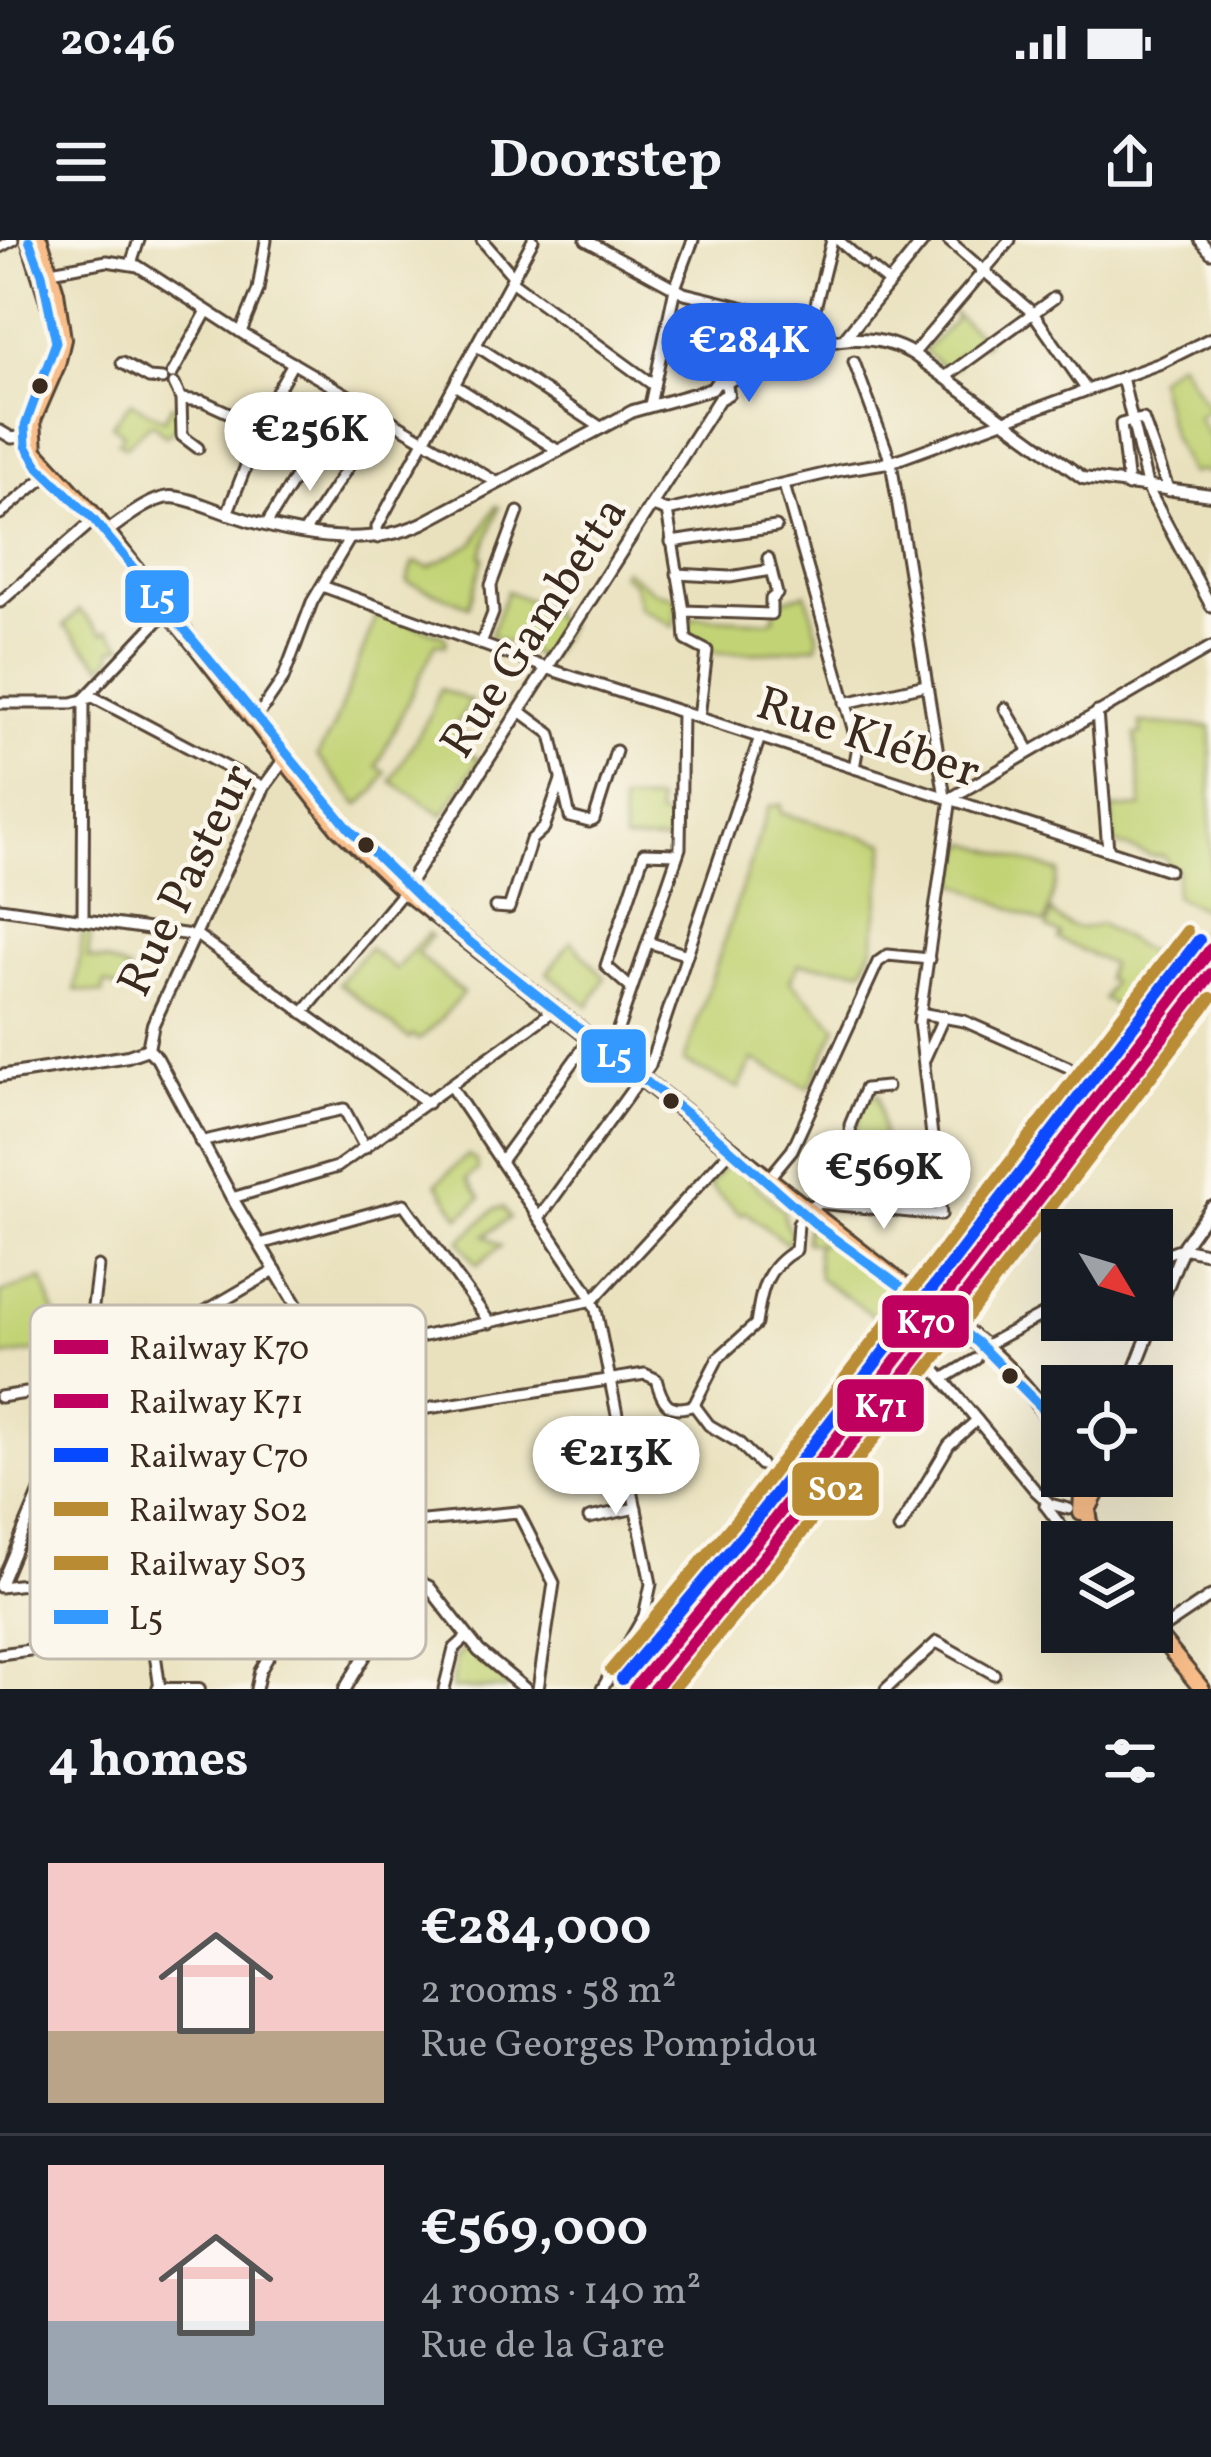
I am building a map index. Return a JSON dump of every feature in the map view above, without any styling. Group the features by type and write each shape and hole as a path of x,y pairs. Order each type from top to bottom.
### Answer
{"main road":[{"path":"28,436 62,348 62,321 51,273 34,240"},
{"path":"34,240 56,342 28,415 30,454 105,533 286,757 406,889 807,1214 969,1335 979,1353 1041,1409"},
{"path":"1079,1497 1083,1521"},
{"path":"1080,1509 1090,1497"},
{"path":"1166,1653 1193,1689"},
{"path":"1169,1653 1202,1689"}],"street":[{"path":"0,247 13,240"},
{"path":"131,264 139,240"},
{"path":"241,332 255,300 266,240"},
{"path":"482,240 512,278 652,384"},
{"path":"378,538 377,527 532,240"},
{"path":"586,240 688,295 811,324 839,339"},
{"path":"650,405 675,288 694,240"},
{"path":"811,324 835,240 888,282"},
{"path":"839,339 924,240"},
{"path":"948,240 1033,313 1086,389"},
{"path":"913,354 1010,240"},
{"path":"1200,240 1211,253"},
{"path":"51,273 107,261 131,264 498,483"},
{"path":"945,377 1054,298"},
{"path":"169,379 207,311"},
{"path":"105,533 164,498 176,498 266,525 378,538 418,526 650,405 715,394 717,382 727,383 785,356 839,339 880,340 913,354 1076,474 1094,482 1211,495"},
{"path":"653,506 668,511 891,462 1208,340 1211,358"},
{"path":"477,346 602,428"},
{"path":"426,1409 651,1375 667,1406 694,1405 718,1358 756,1324 759,1292 780,1262 796,1250 797,1228 807,1214 829,1204 941,1215 920,1013 948,798 891,462 854,362"},
{"path":"122,363 148,378 169,379"},
{"path":"227,514 293,363"},
{"path":"1122,376 1148,489 1211,606"},
{"path":"169,379 181,399 181,435 198,448"},
{"path":"456,386 559,451"},
{"name":"Rue Gambetta","path":"406,889 653,506 715,394"},
{"path":"181,399 205,402 262,428"},
{"path":"305,531 383,415"},
{"path":"1128,486 1121,424 1144,419 1169,491"},
{"path":"0,431 9,438 28,436"},
{"path":"266,525 317,442 351,463"},
{"path":"0,514 48,473"},
{"path":"784,485 786,525 858,750 854,768"},
{"path":"668,511 686,640 707,651 698,717"},
{"path":"481,644 493,613 490,585 518,512"},
{"path":"0,602 94,520"},
{"path":"671,542 786,525"},
{"path":"252,712 283,680 312,602 350,538"},
{"path":"677,574 730,577 769,564 777,594 771,599 771,614 685,611"},
{"name":"Rue Kléber","path":"322,586 548,668 1169,870"},
{"path":"82,919 84,698 169,609"},
{"path":"948,798 1027,745 1097,712 1211,647"},
{"path":"845,703 926,685"},
{"path":"0,703 72,703 93,697 264,787"},
{"path":"520,711 550,734 571,817 594,820 616,751"},
{"path":"607,1052 681,838 682,712"},
{"path":"1097,712 1108,850"},
{"path":"539,1218 650,1065 760,737"},
{"name":"Rue Pasteur","path":"286,757 264,787 153,1024 148,1048 296,1305"},
{"path":"495,907 509,908 531,840 544,828 561,780"},
{"path":"632,988 606,966 644,853 677,854"},
{"path":"303,1013 406,889"},
{"path":"0,908 195,934 428,1103"},
{"path":"647,942 687,955"},
{"path":"766,1181 792,1150 883,957 929,959"},
{"path":"232,1198 334,1169 553,1011"},
{"path":"920,1013 970,1023 1068,1066"},
{"path":"923,1063 944,1016"},
{"path":"501,1161 590,1039"},
{"path":"0,1076 133,1056 148,1048"},
{"path":"887,1088 862,1085 850,1125 853,1143 895,1149 933,1145"},
{"path":"451,1087 593,1300 649,1570 650,1597 602,1689"},
{"path":"200,1142 344,1109 365,1148"},
{"path":"426,1337 593,1300 731,1149"},
{"path":"260,1244 404,1204 490,1324"},
{"path":"1137,1365 1185,1249 1211,1207"},
{"path":"1185,1249 1211,1216"},
{"path":"1173,1253 1185,1249 1211,1254"},
{"path":"94,1305 98,1266"},
{"path":"215,1305 276,1270"},
{"path":"943,1379 1041,1316"},
{"path":"929,1362 1056,1521"},
{"path":"0,1397 30,1393"},
{"path":"694,1405 713,1428 738,1442 761,1465"},
{"path":"899,1529 949,1445 977,1420"},
{"path":"1035,1490 1050,1504 1080,1509"},
{"path":"590,1518 637,1508"},
{"path":"1058,1521 1059,1515 1080,1509"},
{"path":"426,1521 518,1512 554,1583 538,1689"},
{"path":"30,1515 0,1586 30,1583"},
{"path":"426,1586 490,1662 525,1689"},
{"path":"1173,1619 1211,1596"},
{"path":"444,1689 454,1649 467,1637"},
{"path":"886,1689 937,1642 994,1674"},
{"path":"0,1654 30,1650"},
{"path":"155,1659 159,1689 199,1689"},
{"path":"256,1689 266,1659"},
{"name":"Rue Pasteur","path":"345,1689 363,1659"}],"green space":[{"path":"954,313 987,341 983,345 981,339 953,360 955,367 946,369 924,351 955,320"},
{"path":"1179,361 1209,409 1197,417 1211,440 1211,474 1190,474 1171,434 1157,378"},
{"path":"131,402 164,420 172,405 177,408 177,427 166,436 151,423 125,447 118,442 124,434 112,425"},
{"path":"496,506 469,606 407,582 414,562 429,567 474,543"},
{"path":"624,569 655,592 677,598 674,627 639,607 634,583 621,574"},
{"path":"507,591 552,609 550,615 568,626 549,657 490,636"},
{"path":"806,593 817,646 713,653 706,643 690,640 688,623 696,617 770,621 775,602"},
{"path":"79,610 123,646 112,649 112,657 103,666 64,626"},
{"path":"378,612 444,636 447,642 445,646 436,643 377,766 386,772 359,805 317,756 333,728"},
{"path":"440,689 471,701 454,728 470,738 464,751 479,759 443,815 391,781"},
{"path":"1140,723 1211,727 1211,912 1175,896 1177,869 1164,856 1114,843 1112,809 1142,807 1135,735 1141,734"},
{"path":"621,801 657,801 658,816 675,817 675,842 624,841"},
{"path":"781,805 781,813 886,843 873,947 863,969 799,964 790,981 837,1027 809,1088 753,1060 739,1088 684,1062 769,806"},
{"path":"970,843 1059,872 1045,924 956,883 964,848"},
{"path":"1051,911 1074,927 1100,924 1170,965 1128,1013 1103,999 1112,982 1106,979 1110,964 1058,939 1060,934 1047,928"},
{"path":"1211,921 1211,939 1145,1026 1128,1013"},
{"path":"84,924 92,925 88,958 129,971 121,990 105,983 102,994 75,990"},
{"path":"428,933 431,936 417,954 463,993 423,1036 409,1039 339,983 369,948 395,970"},
{"path":"571,941 605,978 589,1006 547,973"},
{"path":"878,1094 884,1143 873,1138 872,1143 861,1142 854,1136 864,1101"},
{"path":"468,1155 478,1170 467,1179 481,1198 460,1217 437,1183"},
{"path":"727,1164 733,1164 784,1212 791,1231 789,1246 745,1211 741,1215 709,1185"},
{"path":"503,1207 510,1218 485,1235 501,1246 477,1265 460,1241"},
{"path":"807,1226 905,1299 888,1321 819,1278 816,1247 820,1244 806,1242"},
{"path":"43,1279 52,1305 30,1305 30,1352 0,1357 0,1293"},
{"path":"467,1649 506,1689 451,1689 456,1656"}],"rail line":[{"name":"S03","path":"611,1670 738,1518 1187,931"},
{"name":"C70","path":"622,1679 749,1528 1199,940"},
{"name":"K70","path":"634,1689 761,1537 1211,949"},
{"name":"K71","path":"654,1689 773,1546 1211,974"},
{"name":"S02","path":"673,1689 785,1555 1211,998"}],"transit line":[{"name":"L5","path":"29,240 42,274 56,342 25,426 26,446 39,467 94,520 349,829 441,919 714,1135 820,1228 977,1342 1041,1409"}]}
